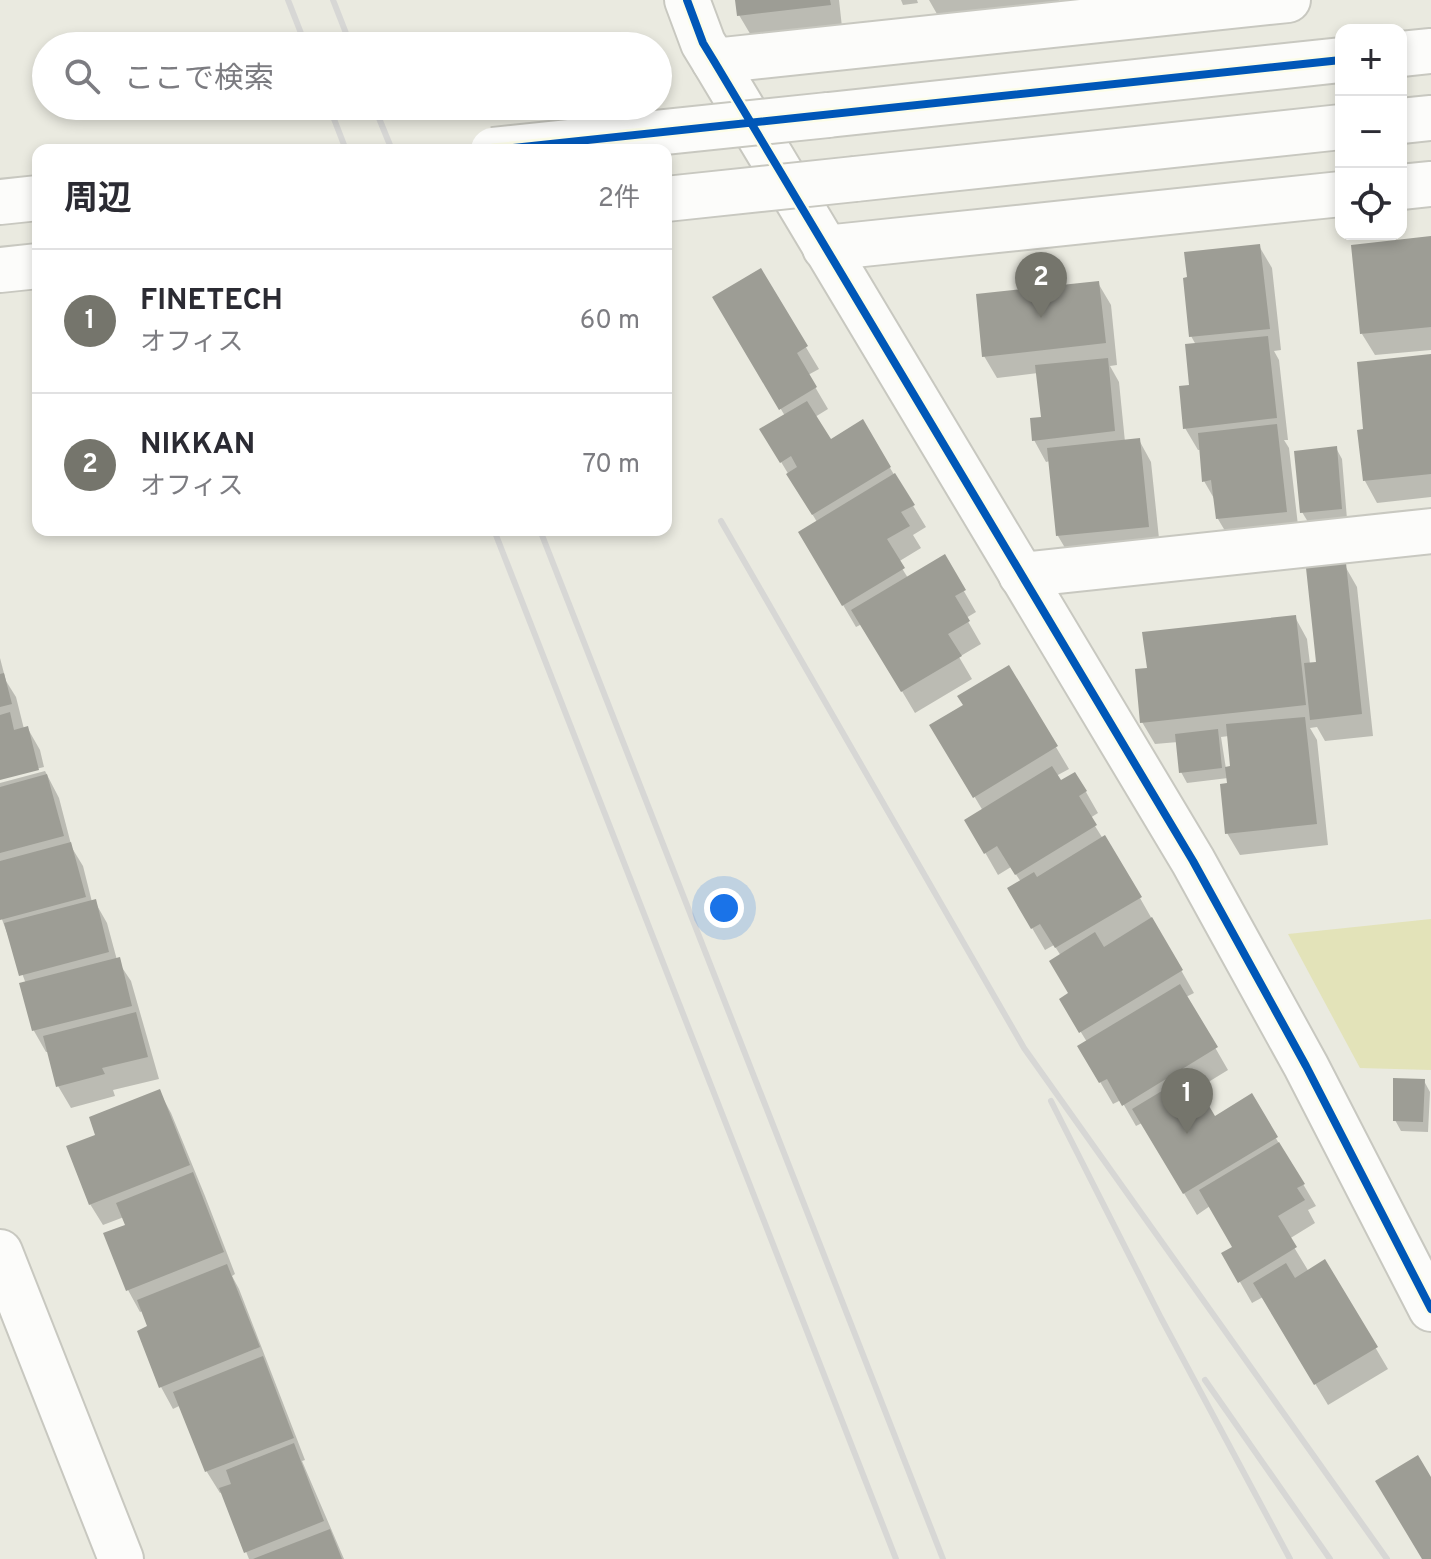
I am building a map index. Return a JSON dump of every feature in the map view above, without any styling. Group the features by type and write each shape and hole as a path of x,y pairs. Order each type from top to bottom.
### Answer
{"street":[{"path":"687,0 703,43 1251,963 1431,1309"},
{"path":"714,61 1288,0"},
{"path":"550,144 1335,61"},
{"path":"672,198 1335,128"},
{"path":"1407,186 1431,184"},
{"path":"825,248 1335,195"},
{"path":"0,202 32,199"},
{"path":"0,270 32,267"},
{"path":"1021,575 1431,531"},
{"path":"0,1252 121,1559"}],"green space":[{"path":"1431,919 1431,1070 1360,1068 1288,934"}],"building":[{"path":"735,0 830,0 831,5 737,16"},
{"path":"1431,236 1431,327 1360,334 1351,245"},
{"path":"1260,244 1270,329 1189,337 1183,278 1187,277 1184,252"},
{"path":"761,268 808,346 797,353 817,387 779,410 712,297"},
{"path":"1099,281 1106,343 982,357 976,294"},
{"path":"1268,336 1277,418 1183,429 1179,386 1189,385 1185,344"},
{"path":"1431,354 1431,474 1363,481 1357,430 1363,429 1357,362"},
{"path":"1108,358 1115,431 1032,441 1030,418 1041,417 1035,365"},
{"path":"807,401 831,439 863,419 891,467 812,515 786,474 797,467 791,456 780,463 759,429"},
{"path":"1277,424 1287,512 1216,519 1211,480 1202,482 1198,433"},
{"path":"1140,438 1149,527 1056,536 1047,448"},
{"path":"1337,446 1342,509 1300,513 1294,451"},
{"path":"895,473 915,505 901,512 910,526 887,539 905,568 842,606 798,532"},
{"path":"945,554 966,590 955,596 970,621 948,634 962,656 901,692 851,610"},
{"path":"1346,563 1362,714 1310,720 1304,663 1316,662 1306,568"},
{"path":"1296,615 1306,705 1140,723 1135,669 1147,668 1142,632"},
{"path":"1009,665 1058,746 973,798 929,725 963,705 957,696"},
{"path":"4,673 12,704 0,707 0,674"},
{"path":"10,712 14,730 28,726 39,770 0,780 0,715"},
{"path":"1305,717 1317,824 1225,834 1220,784 1227,783 1225,767 1230,766 1226,724"},
{"path":"1218,729 1222,768 1179,773 1175,734"},
{"path":"1052,766 1061,780 1075,772 1087,791 1079,796 1097,825 1015,875 997,846 984,854 964,820"},
{"path":"47,774 64,836 0,853 0,787"},
{"path":"1105,835 1142,897 1055,948 1040,924 1031,929 1007,888 1034,872 1037,877"},
{"path":"71,842 86,897 0,920 0,861"},
{"path":"96,899 109,952 19,976 4,923"},
{"path":"1152,917 1183,970 1079,1033 1059,999 1068,993 1049,961 1095,932 1104,947"},
{"path":"120,957 132,1006 32,1031 19,983"},
{"path":"1180,984 1218,1047 1122,1106 1107,1079 1099,1083 1077,1046"},
{"path":"136,1012 148,1057 102,1068 105,1074 56,1087 43,1036"},
{"path":"1190,1074 1215,1116 1252,1093 1278,1137 1183,1194 1132,1109"},
{"path":"1393,1078 1425,1079 1423,1122 1393,1121"},
{"path":"160,1089 190,1165 89,1205 66,1146 95,1135 89,1117"},
{"path":"1279,1142 1305,1184 1297,1188 1305,1200 1278,1216 1297,1247 1238,1283 1221,1253 1232,1247 1199,1190"},
{"path":"193,1172 224,1252 126,1291 103,1233 125,1225 116,1203"},
{"path":"1325,1259 1378,1347 1314,1385 1253,1283 1286,1263 1295,1278"},
{"path":"227,1264 260,1347 159,1388 137,1331 147,1326 137,1300"},
{"path":"263,1356 294,1438 205,1472 173,1392"},
{"path":"294,1443 324,1521 244,1553 219,1488 231,1484 226,1470"},
{"path":"1418,1455 1431,1477 1431,1559 1422,1559 1375,1481"},
{"path":"330,1529 342,1559 253,1559"}],"railway":[{"path":"288,0 301,32"},
{"path":"333,0 346,32"},
{"path":"334,120 344,144"},
{"path":"380,120 390,144"},
{"path":"721,521 1024,1048 1387,1559"},
{"path":"496,536 896,1559"},
{"path":"542,536 943,1559"},
{"path":"1051,1101 1161,1318 1290,1559"},
{"path":"1205,1380 1330,1559"}],"cycle path":[{"path":"687,0 703,43 1193,861 1306,1066 1431,1309"},
{"path":"550,144 1335,61"}],"place":[{"name":"NIKKAN","path":"1041,318"},
{"name":"FINETECH","path":"1187,1134"}]}
